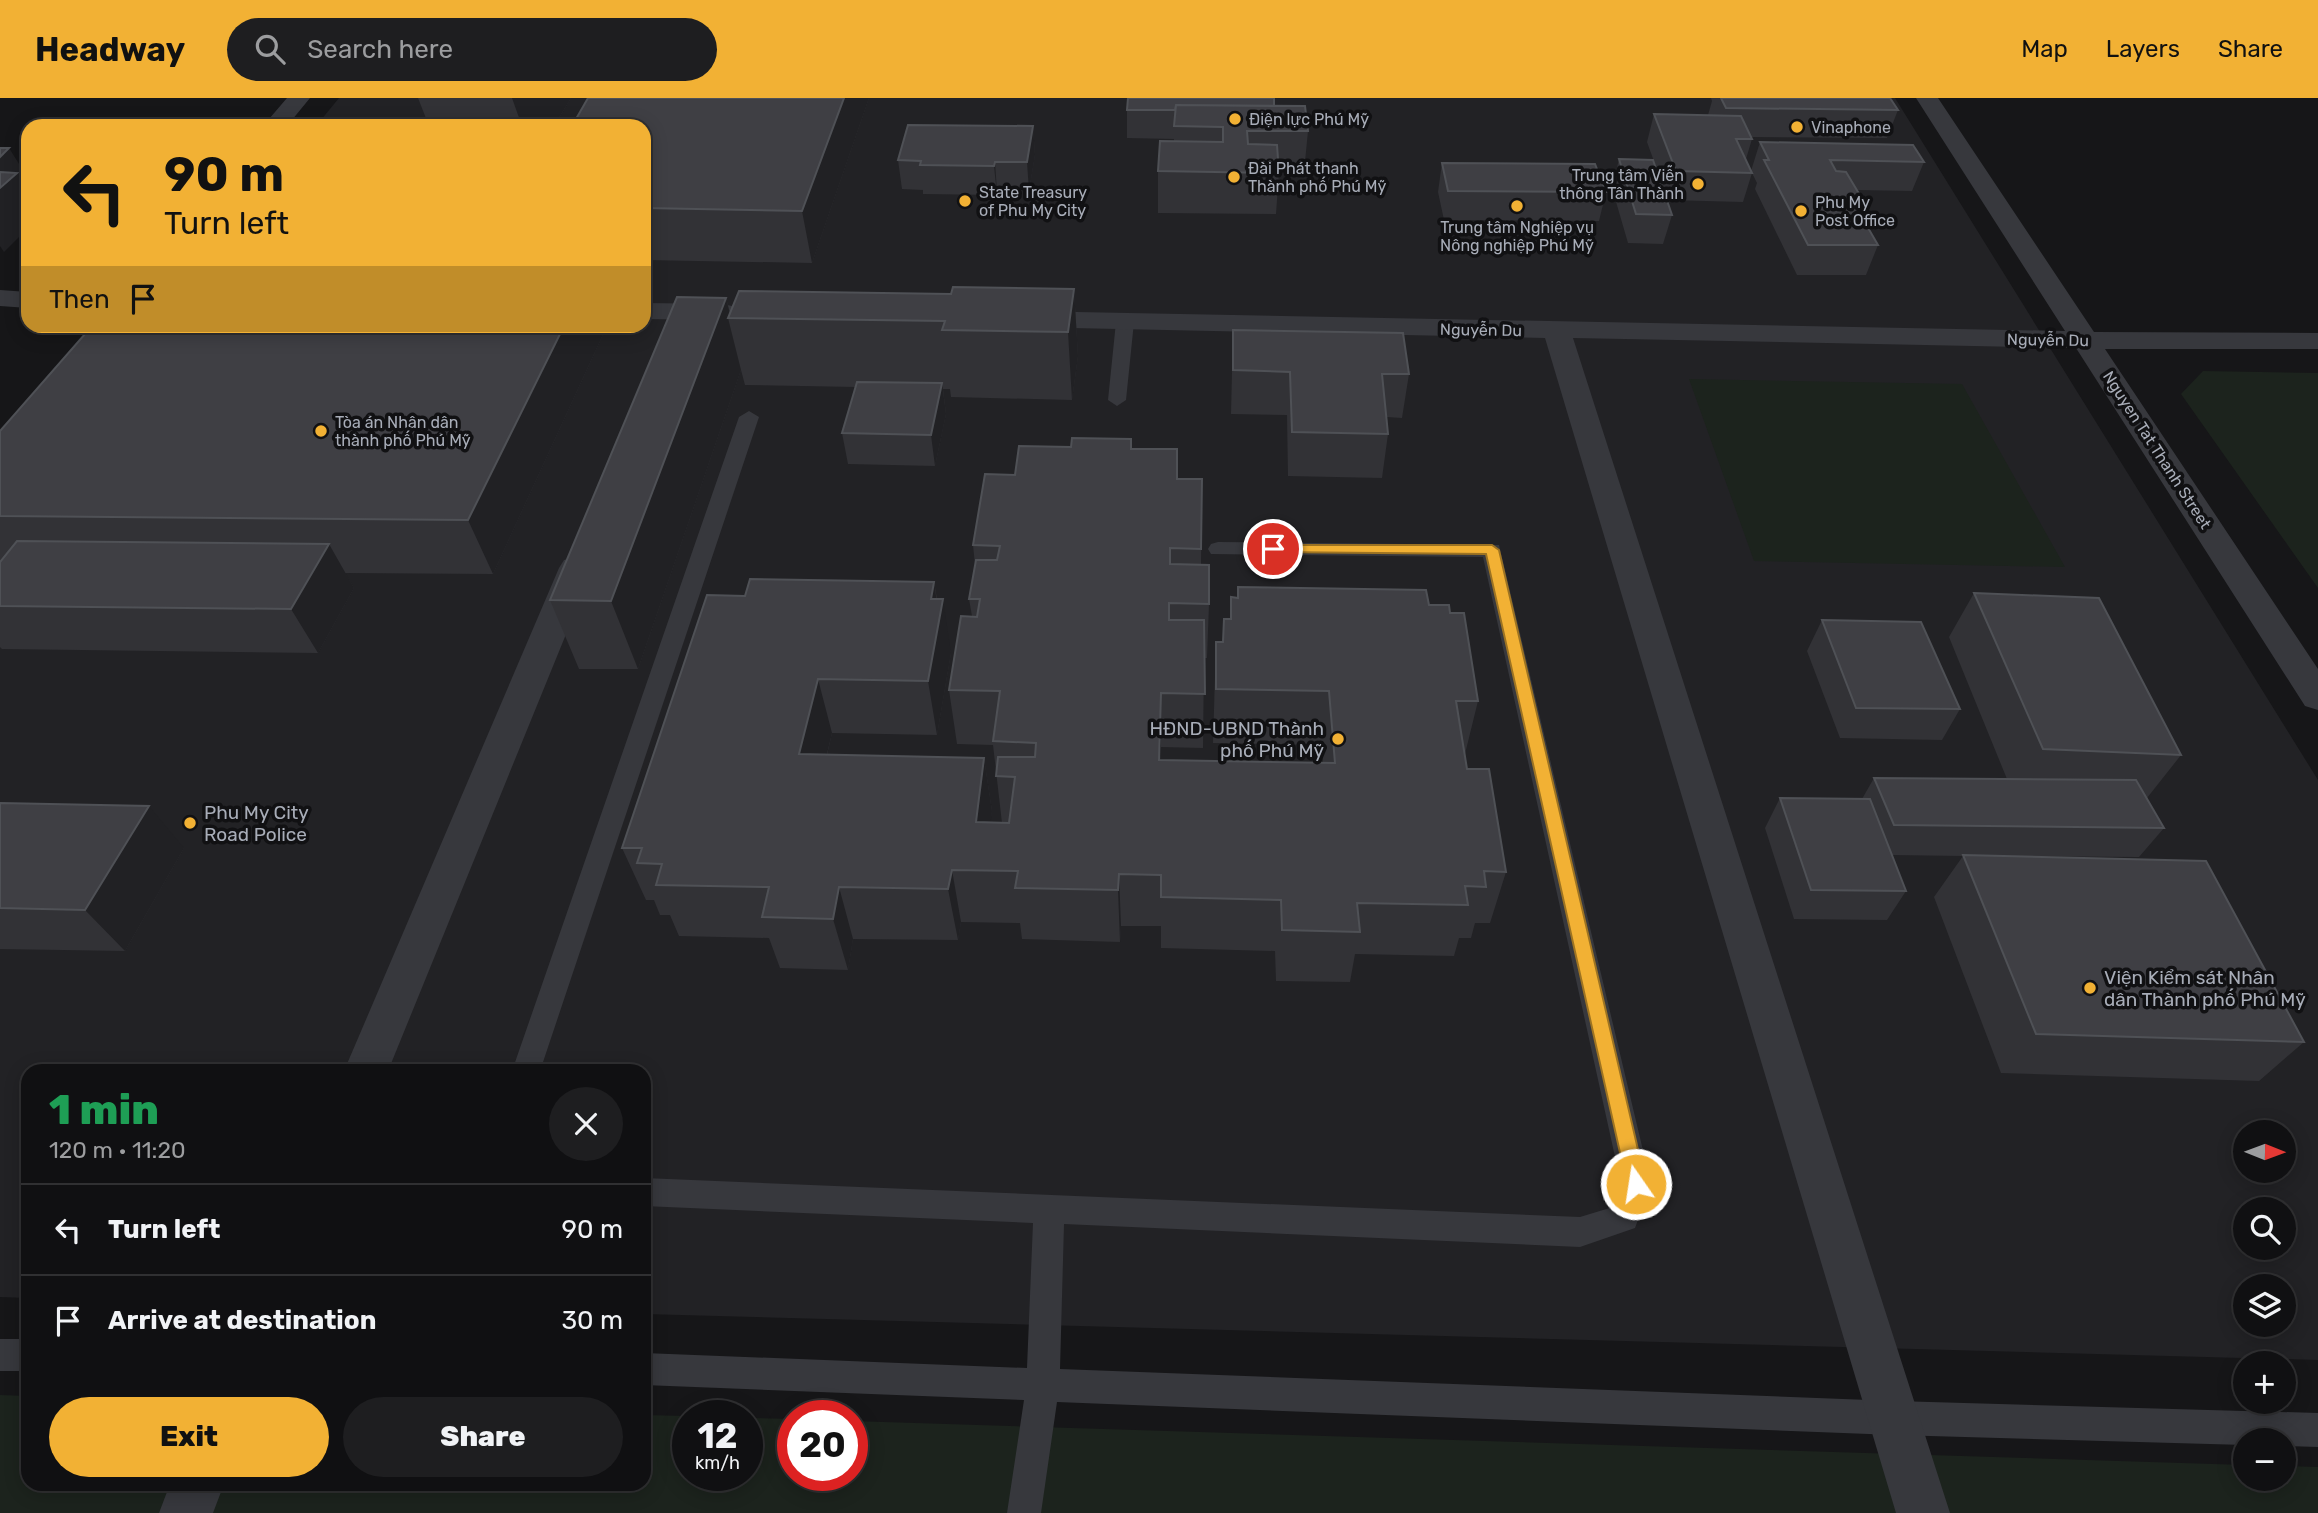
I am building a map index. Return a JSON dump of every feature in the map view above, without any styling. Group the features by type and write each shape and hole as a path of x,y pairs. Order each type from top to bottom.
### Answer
{"street":[{"path":"281,119 299,98"},
{"name":"Nguyen Tat Thanh Street","path":"1927,98 2318,696"},
{"path":"0,299 21,300"},
{"path":"651,311 753,313"},
{"path":"668,350 684,312"},
{"name":"Nguyễn Du","path":"1001,319 2085,340 2318,341"},
{"path":"1557,331 1923,1513"},
{"path":"369,1064 587,543"},
{"path":"186,1513 194,1491"}],"lane":[{"path":"1117,400 1125,321"},
{"path":"528,1064 749,417"},
{"path":"651,1192 1580,1232 1624,1218 1636,1184 1492,550 1218,549"},
{"path":"1024,1513 1042,1383 1049,1210"},
{"path":"0,1355 21,1355"},
{"path":"651,1369 1895,1418 2318,1430"}],"shaded area":[{"path":"339,98 1895,98 2318,780 2318,1360 2296,1359 2296,1351 2233,1351 2233,1358 651,1314 651,1064 21,1064 21,1298 0,1297 0,514 148,333 651,333 651,119 322,119"},
{"path":"2203,371 2318,373 2318,588 2181,394"},
{"path":"1689,379 1962,384 2065,567 1754,561"},
{"path":"0,1395 21,1396 21,1491 651,1491 651,1415 672,1416 672,1491 763,1491 763,1418 777,1419 777,1491 868,1491 868,1422 2233,1465 2233,1491 2296,1491 2296,1466 2318,1467 2318,1513 0,1513"}],"building":[{"path":"588,98 844,98 802,211 651,208 651,119 576,119"},
{"path":"1128,98 1274,98 1274,106 1176,105 1175,110 1127,110"},
{"path":"1721,98 1890,98 1898,110 1726,108"},
{"path":"1176,105 1305,106 1308,131 1247,131 1248,144 1277,145 1279,173 1158,171 1160,141 1223,142 1223,127 1174,126"},
{"path":"1654,114 1741,116 1752,139 1736,139 1752,173 1676,171"},
{"path":"908,125 1033,126 1027,162 995,162 994,166 920,165 921,161 898,160"},
{"path":"1760,142 1913,145 1924,162 1830,160 1836,171 1846,172 1867,207 1856,207 1878,245 1808,245 1764,160 1769,160"},
{"path":"0,148 9,148 0,157"},
{"path":"1619,159 1653,160 1672,215 1636,214"},
{"path":"1442,163 1595,164 1606,192 1448,191"},
{"path":"0,172 17,173 0,188"},
{"path":"953,287 1074,289 1068,332 942,330 945,321 728,318 739,291 951,294"},
{"path":"677,297 726,298 611,601 550,600"},
{"path":"1233,330 1403,333 1409,374 1382,374 1388,434 1292,432 1290,372 1233,370"},
{"name":"Tòa án Nhân dân thành phố Phú Mỹ","path":"86,333 561,333 468,520 0,516 0,431"},
{"path":"857,382 942,383 931,435 842,433"},
{"name":"HĐND-UBND Thành phố Phú Mỹ","path":"1072,438 1131,439 1131,449 1177,449 1177,479 1202,479 1201,549 1170,548 1170,564 1209,565 1209,604 1169,603 1169,620 1204,620 1205,694 1161,693 1159,760 1335,763 1329,691 1216,689 1216,642 1223,642 1224,619 1231,619 1231,597 1238,598 1238,587 1426,590 1429,605 1449,605 1450,613 1464,613 1478,701 1456,701 1467,769 1489,769 1506,872 1484,871 1486,887 1465,886 1468,905 1357,903 1360,932 1282,930 1281,900 1161,897 1161,875 1119,874 1118,890 1015,888 1018,871 952,870 948,889 839,887 833,919 762,917 769,887 656,885 662,864 637,863 642,848 622,848 707,595 745,596 750,579 934,582 931,599 943,599 928,681 818,679 799,754 984,758 976,822 1009,823 1015,777 996,776 998,757 1035,757 1036,743 993,741 1000,691 949,690 961,616 977,617 980,599 969,599 976,560 997,560 1000,546 973,545 985,474 1015,475 1019,446 1071,447"},
{"path":"17,541 329,544 291,609 0,606 0,562"},
{"path":"1974,593 2099,598 2181,755 2043,749"},
{"path":"1822,620 1921,622 1960,709 1856,708"},
{"path":"1874,778 2136,780 2164,828 1894,825"},
{"path":"1780,798 1870,799 1906,891 1811,890"},
{"path":"0,803 149,806 85,910 0,908"},
{"path":"1963,855 2206,861 2304,1042 2036,1034"}],"place":[{"name":"Điện lực Phú Mỹ","path":"1235,119"},
{"name":"Vinaphone","path":"1797,127"},
{"name":"Đài Phát thanh Thành phố Phú Mỹ","path":"1234,177"},
{"name":"Trung tâm Viễn thông Tân Thành","path":"1698,184"},
{"name":"State Treasury of Phu My City","path":"965,201"},
{"name":"Trung tâm Nghiệp vụ Nông nghiệp Phú Mỹ","path":"1517,206"},
{"name":"Phu My Post Office","path":"1801,211"},
{"name":"Tòa án Nhân dân thành phố Phú Mỹ","path":"321,431"},
{"name":"HĐND-UBND Thành phố Phú Mỹ","path":"1338,739"},
{"name":"Phu My City Road Police","path":"190,823"},
{"name":"Viện Kiểm sát Nhân dân Thành phố Phú Mỹ","path":"2090,988"}],"route":[{"path":"1273,549 1492,550 1636,1184"}]}
